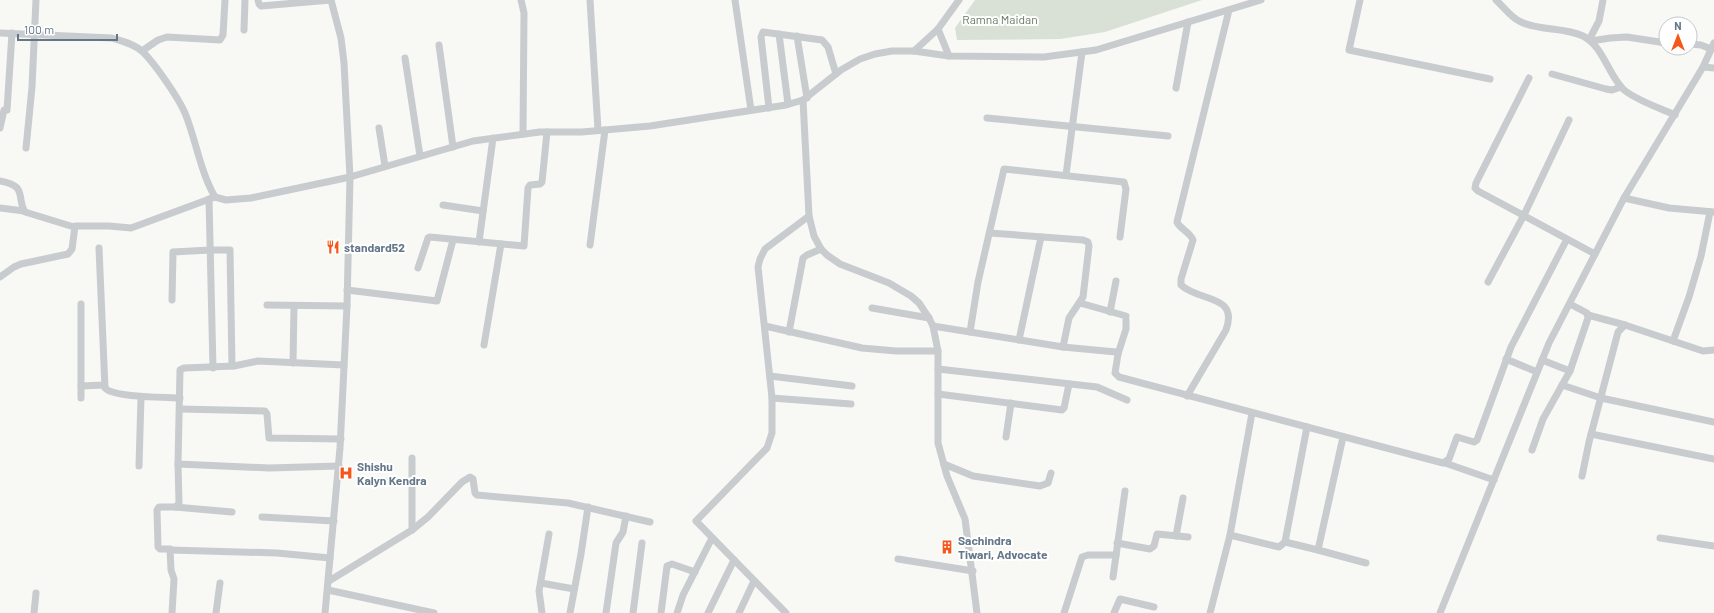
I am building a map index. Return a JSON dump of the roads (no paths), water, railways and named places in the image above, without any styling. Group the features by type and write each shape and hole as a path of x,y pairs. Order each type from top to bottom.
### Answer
{"street":[{"path":"26,148 32,87 36,0"},
{"path":"142,51 158,40 167,37 220,40 223,35 225,0"},
{"path":"244,30 245,0"},
{"path":"258,0 259,4 262,6 331,0 341,38 344,63 350,177 347,306 341,439 325,613"},
{"path":"522,0 524,13 523,134"},
{"path":"590,0 602,130 590,245"},
{"path":"735,0 751,110"},
{"path":"914,51 938,28 959,0"},
{"path":"0,208 24,211 74,227 109,226 131,228 212,198 226,200 251,198 350,177 472,141 523,134 650,126 788,104 805,99 836,74 860,59 875,54 892,51 914,51 949,56 1044,57 1082,52 1096,50 1261,0"},
{"path":"1360,0 1349,50 1490,79"},
{"path":"1496,0 1521,22 1583,36 1590,41 1622,87 1631,94 1675,115"},
{"path":"1590,41 1598,22 1603,0"},
{"path":"1188,396 1226,330 1230,318 1228,310 1223,304 1181,286 1181,279 1193,240 1192,237 1178,225 1177,222 1229,10"},
{"path":"1176,88 1188,22"},
{"path":"938,28 949,56"},
{"path":"769,108 761,34 764,31 819,39 825,42 828,47 836,74"},
{"path":"0,33 112,38 126,42 142,51 167,84 184,112 212,198 210,250 213,368"},
{"path":"0,128 5,110 12,33"},
{"path":"779,34 788,104"},
{"path":"797,36 805,99 809,216 814,236 821,249 827,256 840,264 889,282 919,303 929,318 938,352 938,443 947,476 965,519 973,571 977,613"},
{"path":"1590,41 1626,37 1658,42"},
{"path":"439,45 453,147"},
{"path":"1440,613 1549,343 1624,198 1675,115 1712,46 1698,45"},
{"path":"1066,175 1082,52"},
{"path":"405,58 420,156"},
{"path":"1702,67 1714,68"},
{"path":"1552,74 1606,90 1622,87"},
{"path":"1529,78 1475,186 1478,191 1595,254"},
{"path":"987,118 1168,136"},
{"path":"1488,282 1524,215 1569,120"},
{"path":"380,128 385,166"},
{"path":"418,268 429,238 523,247 525,245 528,188 530,185 540,184 542,182 547,132"},
{"path":"480,242 493,138"},
{"path":"970,332 978,282 1004,169 1122,181 1125,183 1126,189 1120,237"},
{"path":"0,181 12,184 18,190 21,195 24,211"},
{"path":"1624,198 1669,208 1712,212 1689,297 1672,341"},
{"path":"443,205 483,211"},
{"path":"786,613 696,521 767,448 772,433 772,398 758,267 765,249 809,216"},
{"path":"0,277 21,264 68,254 72,249 74,227"},
{"path":"990,233 1083,240 1088,242 1089,246 1084,293 1080,303 1069,318 1063,347"},
{"path":"1019,340 1041,237"},
{"path":"1445,463 1449,459 1457,437 1474,442 1477,440 1506,359 1567,239"},
{"path":"347,290 437,301 453,240"},
{"path":"484,345 501,244"},
{"path":"99,248 104,385 106,389 112,392 141,397 180,398"},
{"path":"172,300 173,252 227,249 230,251 232,366"},
{"path":"789,332 803,258 821,249"},
{"path":"1110,312 1116,281"},
{"path":"1080,303 1126,318 1126,329 1118,354 1115,372 1117,376 1440,463 1445,463 1494,480"},
{"path":"81,304 81,398"},
{"path":"1570,304 1586,312 1588,315 1625,325 1703,351 1714,350"},
{"path":"266,306 347,306"},
{"path":"293,363 294,306"},
{"path":"872,308 929,318"},
{"path":"1532,450 1543,419 1570,370 1581,341 1588,315"},
{"path":"1582,476 1618,332 1625,325"},
{"path":"765,326 862,348 896,351 938,352"},
{"path":"932,326 1063,347 1112,351 1118,354"},
{"path":"1506,359 1537,372"},
{"path":"1542,360 1570,370"},
{"path":"175,507 178,506 179,501 178,464 181,369 213,368 258,361 344,365"},
{"path":"938,369 1103,388 1127,400"},
{"path":"770,376 852,386"},
{"path":"938,394 1062,410 1064,408 1069,384"},
{"path":"81,386 104,385"},
{"path":"1562,385 1601,398 1714,422"},
{"path":"139,466 141,397"},
{"path":"772,398 851,404"},
{"path":"1006,437 1011,403"},
{"path":"180,409 265,411 267,414 269,438 341,439"},
{"path":"1210,613 1230,535 1252,413"},
{"path":"1230,535 1279,547 1285,542 1307,427"},
{"path":"1592,434 1714,458"},
{"path":"1318,550 1343,437"},
{"path":"412,458 412,530"},
{"path":"178,464 269,468 338,466"},
{"path":"944,464 973,476 1040,486 1048,483 1051,473"},
{"path":"328,581 412,530 428,518 462,482 470,478 473,480 475,493 477,495 551,501 588,507 650,522"},
{"path":"379,481 412,482"},
{"path":"1113,577 1125,491"},
{"path":"1176,536 1183,498"},
{"path":"232,512 159,506 157,510 158,547 160,549 170,550 278,553 330,558"},
{"path":"570,613 588,507"},
{"path":"606,613 616,543 623,532 626,516"},
{"path":"262,517 334,521"},
{"path":"542,613 539,594 550,534"},
{"path":"1117,543 1150,549 1154,546 1157,534 1188,537"},
{"path":"677,613 684,594 712,538"},
{"path":"1660,538 1714,546"},
{"path":"1285,542 1366,563"},
{"path":"633,613 642,543"},
{"path":"170,550 171,570 174,579 172,613"},
{"path":"1064,613 1082,557 1088,555 1116,555"},
{"path":"898,559 973,571"},
{"path":"708,613 734,560"},
{"path":"661,613 668,566 672,564 695,572"},
{"path":"739,613 754,581"},
{"path":"216,613 220,583"},
{"path":"541,583 574,589"},
{"path":"328,590 405,610 432,613"},
{"path":"34,613 36,593"},
{"path":"1114,613 1120,599 1154,607"}],"place":[{"name":"standard52","path":"333,247"},
{"name":"Shishu Kalyn Kendra","path":"346,473"},
{"name":"Sachindra Tiwari, Advocate","path":"947,547"}],"park label":[{"name":"Ramna Maidan","path":"1000,19"}]}
